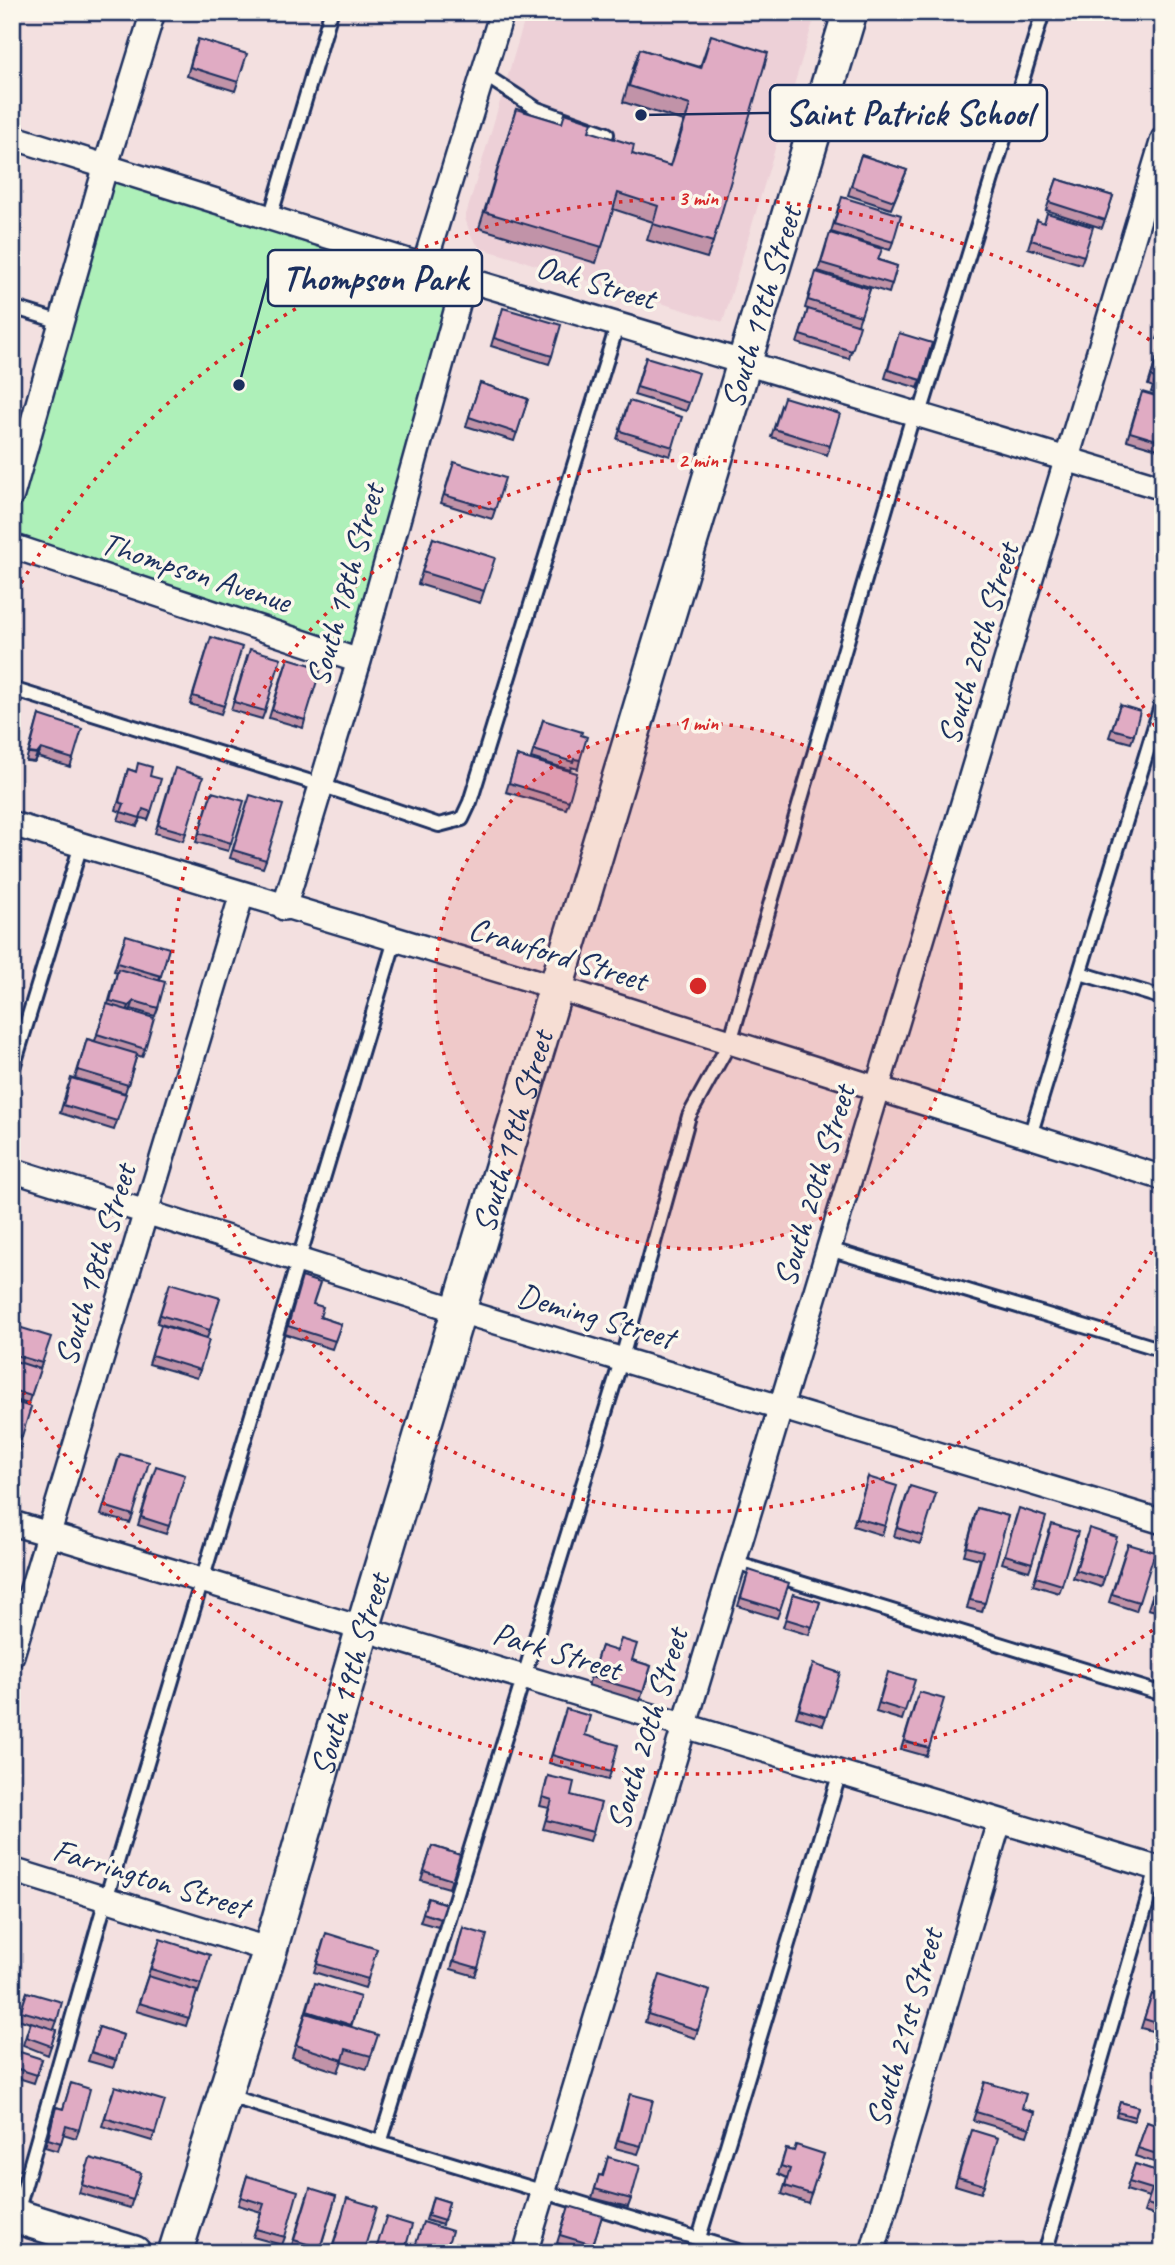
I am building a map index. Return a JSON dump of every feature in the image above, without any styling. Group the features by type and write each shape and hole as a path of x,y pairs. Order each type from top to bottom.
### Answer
{"street":[{"path":"14,486 153,12"},
{"path":"424,266 502,12"},
{"name":"South 19th Street","path":"175,2253 271,1950 363,1628 850,12"},
{"name":"Oak Street","path":"12,137 466,279 1163,488"},
{"name":"South 20th Street","path":"525,2253 682,1724 879,1088 1163,139"},
{"name":"South 18th Street","path":"284,908 359,661 466,279"},
{"name":"Thompson Avenue","path":"12,546 359,661"},
{"name":"Crawford Street","path":"12,824 284,908 555,987 1163,1178"},
{"name":"South 18th Street","path":"12,1655 242,894"},
{"name":"Deming Street","path":"12,1170 460,1311 1163,1522"},
{"name":"Park Street","path":"12,1523 1160,1869"},
{"name":"South 21st Street","path":"872,2253 999,1822"},
{"name":"Farrington Street","path":"12,1870 271,1950"},
{"path":"14,2216 134,2253"}],"lane":[{"path":"270,218 331,12"},
{"path":"381,2140 622,1358 690,1116 730,1042 917,413 1043,12"},
{"path":"483,74 537,109 607,134"},
{"path":"12,307 61,322"},
{"path":"12,689 321,785 439,825 462,819 470,803 618,323"},
{"path":"1030,1136 1163,699"},
{"path":"12,1071 81,845"},
{"path":"14,2216 106,1899 395,940"},
{"path":"1080,972 1163,998"},
{"path":"829,1249 1163,1350"},
{"path":"732,1562 1163,1694"},
{"path":"699,2238 840,1772"},
{"path":"1045,2253 1160,1869"},
{"path":"225,2095 381,2140 745,2253"}],"shaded area":[{"path":"527,12 816,12 723,322 480,248 471,236 465,218"}],"green space":[{"path":"106,165 465,279 359,661 12,546 12,492"}],"building":[{"path":"711,35 768,53 713,242 653,224 658,206 618,193 602,247 485,212 516,109 562,123 565,113 592,122 589,131 634,145 632,154 671,166 690,105 629,86 640,49 701,68"},
{"path":"198,39 247,54 238,82 190,67"},
{"path":"861,155 907,170 894,201 851,186"},
{"path":"1057,179 1113,196 1105,220 1049,202"},
{"path":"842,197 901,215 893,242 834,224"},
{"path":"1047,213 1093,227 1084,256 1031,240 1037,220 1044,223"},
{"path":"830,233 882,249 878,260 897,266 892,284 821,263"},
{"path":"816,272 870,289 861,316 808,300"},
{"path":"503,308 561,325 552,356 494,338"},
{"path":"808,309 860,325 852,351 800,335"},
{"path":"899,333 932,343 921,380 888,370"},
{"path":"1159,351 1163,352 1163,387 1154,384 1156,379 1151,376"},
{"path":"646,357 699,373 689,403 637,387"},
{"path":"480,383 528,399 517,433 469,417"},
{"path":"1142,392 1163,398 1163,442 1130,432"},
{"path":"784,397 840,414 830,446 774,429"},
{"path":"629,401 682,417 673,447 620,431"},
{"path":"454,462 505,478 495,510 444,495"},
{"path":"433,538 495,558 484,591 422,572"},
{"path":"211,637 242,647 224,706 193,696"},
{"path":"250,649 281,658 265,711 234,702"},
{"path":"288,658 321,668 305,720 272,710"},
{"path":"1120,705 1140,711 1134,735 1112,729"},
{"path":"39,715 82,729 73,759 41,749 37,754 29,753"},
{"path":"543,720 582,732 581,735 587,737 580,760 574,759 573,762 534,750"},
{"path":"517,756 577,773 569,801 509,783"},
{"path":"138,763 152,767 150,776 161,779 151,812 143,809 140,818 121,812 124,804 119,802 128,769 136,772"},
{"path":"175,768 203,777 186,833 158,825"},
{"path":"212,792 244,801 231,843 199,833"},
{"path":"250,795 283,805 266,860 233,850"},
{"path":"12,852 20,854 12,877"},
{"path":"126,935 169,948 161,976 117,963"},
{"path":"118,969 165,982 158,1008 134,1001 129,1006 110,1001"},
{"path":"107,1004 154,1018 145,1049 97,1034"},
{"path":"87,1039 137,1054 128,1085 78,1070"},
{"path":"71,1078 126,1094 117,1121 63,1105"},
{"path":"302,1277 320,1283 313,1304 323,1307 320,1317 341,1324 335,1341 288,1326"},
{"path":"170,1283 220,1298 210,1330 160,1315"},
{"path":"12,1325 51,1337 42,1363 12,1354"},
{"path":"161,1325 209,1340 200,1370 152,1355"},
{"path":"12,1360 40,1369 31,1396 12,1390"},
{"path":"12,1401 31,1407 22,1436 12,1434"},
{"path":"12,1445 20,1447 12,1472"},
{"path":"120,1454 149,1462 133,1515 104,1506"},
{"path":"156,1466 185,1475 169,1526 141,1517"},
{"path":"868,1477 897,1486 885,1526 856,1518"},
{"path":"910,1486 936,1494 923,1536 897,1528"},
{"path":"977,1508 1008,1516 985,1603 970,1600 983,1551 967,1547"},
{"path":"1019,1508 1046,1517 1032,1563 1005,1555"},
{"path":"1052,1524 1078,1532 1062,1585 1036,1577"},
{"path":"1089,1528 1117,1537 1104,1579 1076,1570"},
{"path":"1128,1544 1155,1552 1139,1602 1112,1594"},
{"path":"1163,1563 1163,1604 1151,1601"},
{"path":"749,1570 789,1583 780,1610 741,1598"},
{"path":"793,1594 820,1602 812,1627 786,1619"},
{"path":"621,1639 637,1644 632,1660 651,1666 643,1692 591,1677 601,1646 617,1651"},
{"path":"813,1664 840,1673 826,1717 799,1709"},
{"path":"888,1672 915,1680 905,1711 879,1703"},
{"path":"919,1692 944,1699 929,1748 904,1741"},
{"path":"566,1709 590,1716 585,1735 618,1745 611,1772 552,1755"},
{"path":"548,1776 574,1782 571,1795 601,1803 593,1832 546,1820 552,1800 543,1797"},
{"path":"432,1846 460,1855 452,1880 424,1871"},
{"path":"428,1898 446,1904 441,1919 423,1913"},
{"path":"463,1928 487,1935 478,1968 454,1961"},
{"path":"326,1933 377,1949 368,1979 317,1964"},
{"path":"160,1939 210,1955 201,1984 151,1969"},
{"path":"660,1975 710,1991 698,2030 648,2014"},
{"path":"148,1976 197,1991 189,2018 139,2003"},
{"path":"315,1983 360,1997 351,2025 307,2011"},
{"path":"27,1992 62,2002 57,2021 21,2011"},
{"path":"1152,1994 1163,1998 1163,2025 1144,2019"},
{"path":"306,2013 378,2035 371,2056 346,2049 343,2060 296,2045"},
{"path":"31,2022 56,2030 51,2046 26,2037"},
{"path":"99,2027 123,2035 116,2060 91,2052"},
{"path":"20,2052 42,2059 37,2075 15,2068"},
{"path":"985,2082 1026,2094 1022,2108 1035,2112 1030,2128 976,2112"},
{"path":"71,2083 90,2089 79,2130 66,2126 61,2143 48,2139 56,2107 63,2109"},
{"path":"115,2086 165,2101 155,2133 105,2118"},
{"path":"630,2094 653,2100 641,2146 618,2140"},
{"path":"1120,2102 1138,2107 1135,2117 1117,2112"},
{"path":"1147,2122 1163,2128 1163,2156 1138,2148"},
{"path":"972,2130 998,2138 984,2185 958,2177"},
{"path":"796,2145 824,2154 811,2194 785,2186 790,2169 781,2166 786,2149 794,2151"},
{"path":"608,2157 640,2166 631,2199 595,2189 599,2175 603,2176"},
{"path":"90,2158 141,2173 133,2200 82,2185"},
{"path":"1135,2164 1163,2173 1163,2209 1147,2204 1152,2189 1129,2182"},
{"path":"247,2176 298,2191 285,2237 256,2229 264,2204 241,2197"},
{"path":"310,2188 336,2196 320,2248 294,2240"},
{"path":"433,2197 449,2202 444,2221 428,2216"},
{"path":"347,2198 377,2207 363,2253 351,2253 333,2247"},
{"path":"569,2206 602,2216 593,2245 560,2235"},
{"path":"386,2217 412,2225 404,2253 375,2253"},
{"path":"423,2222 452,2231 445,2253 413,2253"},
{"path":"560,2247 579,2253 558,2253"}],"place":[{"name":"Saint Patrick School","path":"641,115"},
{"name":"Thompson Park","path":"239,385"}]}
